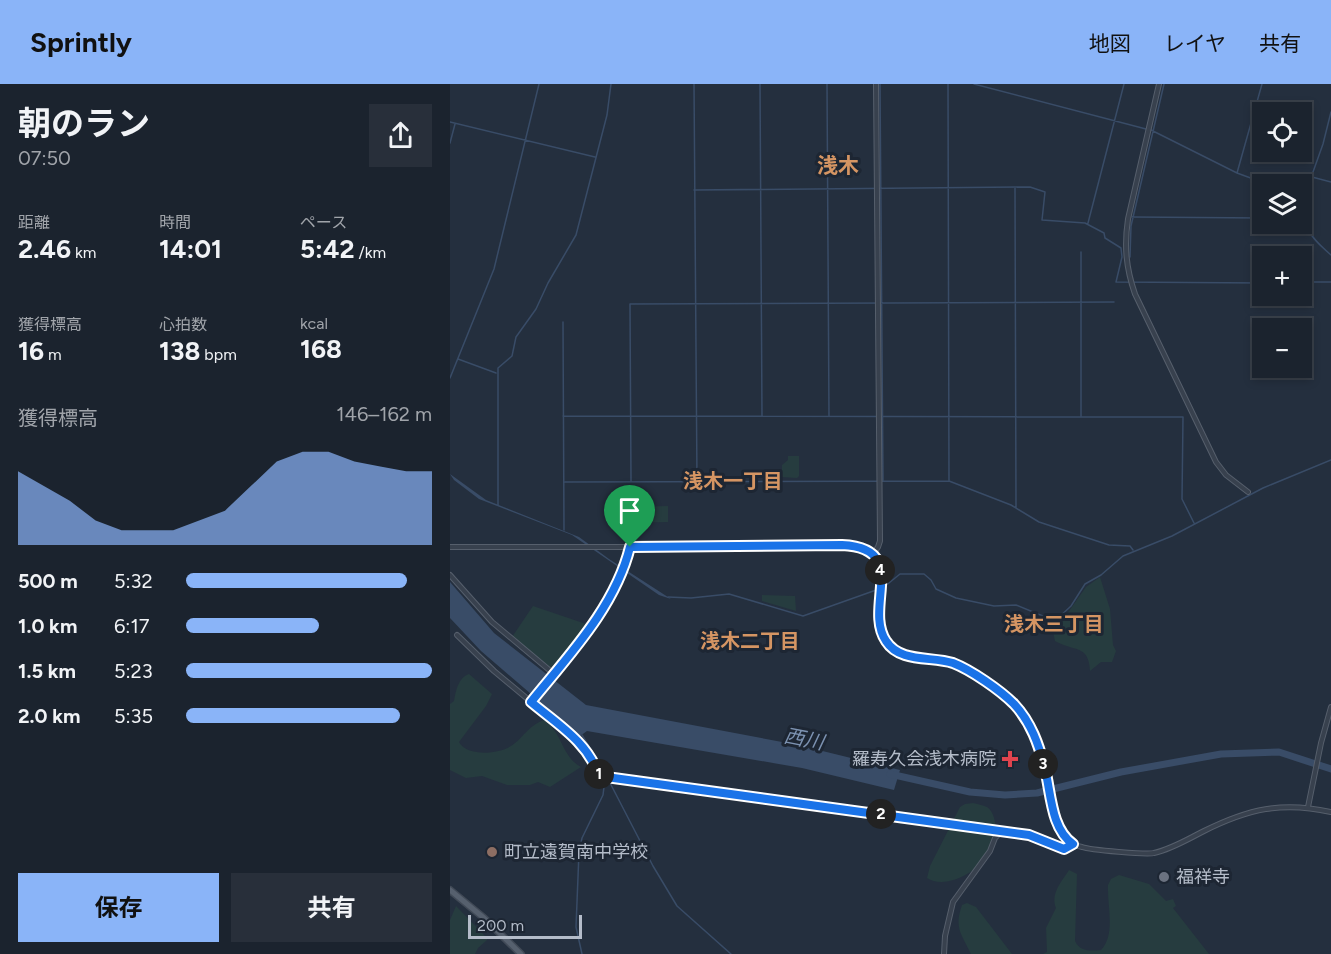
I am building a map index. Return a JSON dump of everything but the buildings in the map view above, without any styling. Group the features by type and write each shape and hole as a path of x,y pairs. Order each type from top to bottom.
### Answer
{"main road":[{"path":"450,890 484,918 521,954"}],"street":[{"path":"873,554 880,541 876,84"},
{"path":"1159,84 1128,219 1125,237 1127,265 1135,294 1216,462 1226,475 1248,492"},
{"path":"450,547 842,545 862,547 876,557 880,571 882,636 892,649 907,656 943,660 961,667 1012,702 1032,729 1061,833 1073,844 1087,849 1151,854 1179,844 1227,820 1246,814 1275,808 1308,807 1331,812"},
{"path":"533,700 587,635 623,573 630,547"},
{"path":"450,575 492,622 554,674"},
{"path":"457,635 494,671 533,700 579,742 588,752 599,776 1029,835 1064,849 1073,844"},
{"path":"1308,807 1331,706"},
{"path":"945,954 945,936 953,902 990,851 1000,832"}],"green space":[{"path":"788,456 799,456 799,476 797,478 782,477 782,465 788,460"},
{"path":"668,506 668,522 631,523 631,507"},
{"path":"1100,577 1110,609 1113,645 1116,651 1112,662 1101,662 1090,671 1087,656 1079,650 1055,641 1053,631 1056,622 1067,614 1086,587"},
{"path":"762,595 795,596 796,611 762,601"},
{"path":"533,606 589,625 554,670 512,637"},
{"path":"469,674 492,694 486,706 459,742 463,747 484,753 506,749 533,726 544,720 555,731 569,757 581,767 550,787 538,782 530,785 507,785 482,776 466,778 450,770 450,704 454,701 460,681"},
{"path":"973,803 987,807 993,816 996,835 992,852 972,871 953,880 944,882 927,878 930,866 960,807"},
{"path":"1069,870 1077,874 1075,941 1083,949 1101,950 1106,943 1110,928 1108,885 1111,879 1119,875 1149,884 1166,901 1173,899 1176,906 1173,908 1209,954 1043,954 1047,952 1046,928 1056,908 1056,893"},
{"path":"967,903 976,907 1012,954 971,954 959,925 962,905"},
{"path":"456,906 487,938 475,954 450,954 450,920"}],"water":[{"path":"450,474 486,500 579,537 671,599 659,595 572,535 479,499 454,480"},
{"path":"450,582 494,633 586,705 798,745 900,770 894,790 802,768 587,731 580,736 481,651 450,618"}],"waterway":[{"path":"450,378 494,269 539,84"},
{"path":"498,505 498,368 512,356 516,337 536,309 548,283 576,235 607,115 611,84"},
{"path":"694,84 697,481"},
{"path":"760,84 762,416"},
{"path":"827,84 829,416"},
{"path":"880,84 883,480"},
{"path":"948,84 949,480"},
{"path":"974,84 1146,129"},
{"path":"1088,223 1124,84"},
{"path":"1130,257 1131,226 1164,84"},
{"path":"1237,173 1262,84"},
{"path":"1312,175 1331,112"},
{"path":"450,122 595,157"},
{"path":"450,143 455,124"},
{"path":"1151,130 1252,178"},
{"path":"1312,177 1331,182"},
{"path":"694,190 1030,187 1045,192 1042,220 1085,223 1104,233 1105,238 1121,248 1122,257 1116,282 1252,283"},
{"path":"1015,188 1016,507"},
{"path":"1132,217 1252,218"},
{"path":"1311,234 1331,255"},
{"path":"1081,252 1081,416"},
{"path":"1312,282 1331,282"},
{"path":"631,482 630,304 1114,302"},
{"path":"563,322 564,530"},
{"path":"458,359 496,373"},
{"path":"563,416 1183,417 1182,499 1194,523"},
{"path":"884,587 900,574 924,574 936,589 956,598 994,606 1016,605 1055,621 1071,606 1085,584 1101,575 1123,556 1172,536 1263,488 1331,460"},
{"path":"565,482 949,481 1011,505 1039,522 1109,545 1130,546 1133,550"},
{"path":"668,597 691,598 729,594 803,616 879,589"},
{"path":"582,735 606,774"},
{"name":"西川","path":"890,774 970,792 1005,795 1037,793 1121,772 1221,754 1279,752 1331,769"},
{"path":"582,954 576,927 579,852 582,838 603,795 605,779"},
{"path":"608,779 653,866 677,906 731,954"}],"place":[{"name":"羅寿久会浅木病院","path":"1010,759"},
{"name":"町立遠賀南中学校","path":"492,852"},
{"name":"福祥寺","path":"1164,877"}],"district":[{"name":"浅木","path":"838,166"},
{"name":"浅木一丁目","path":"733,481"},
{"name":"浅木三丁目","path":"1054,624"},
{"name":"浅木二丁目","path":"750,641"}],"route":[{"path":"842,545 858,546 868,550 876,557 880,571 882,636 892,649 899,653 943,660 961,667 1012,702 1032,729 1045,770 1058,825 1066,840 1073,844 1064,849 1029,835 599,776 588,752 579,742 531,702 587,635 623,573 630,547 842,545"}]}
